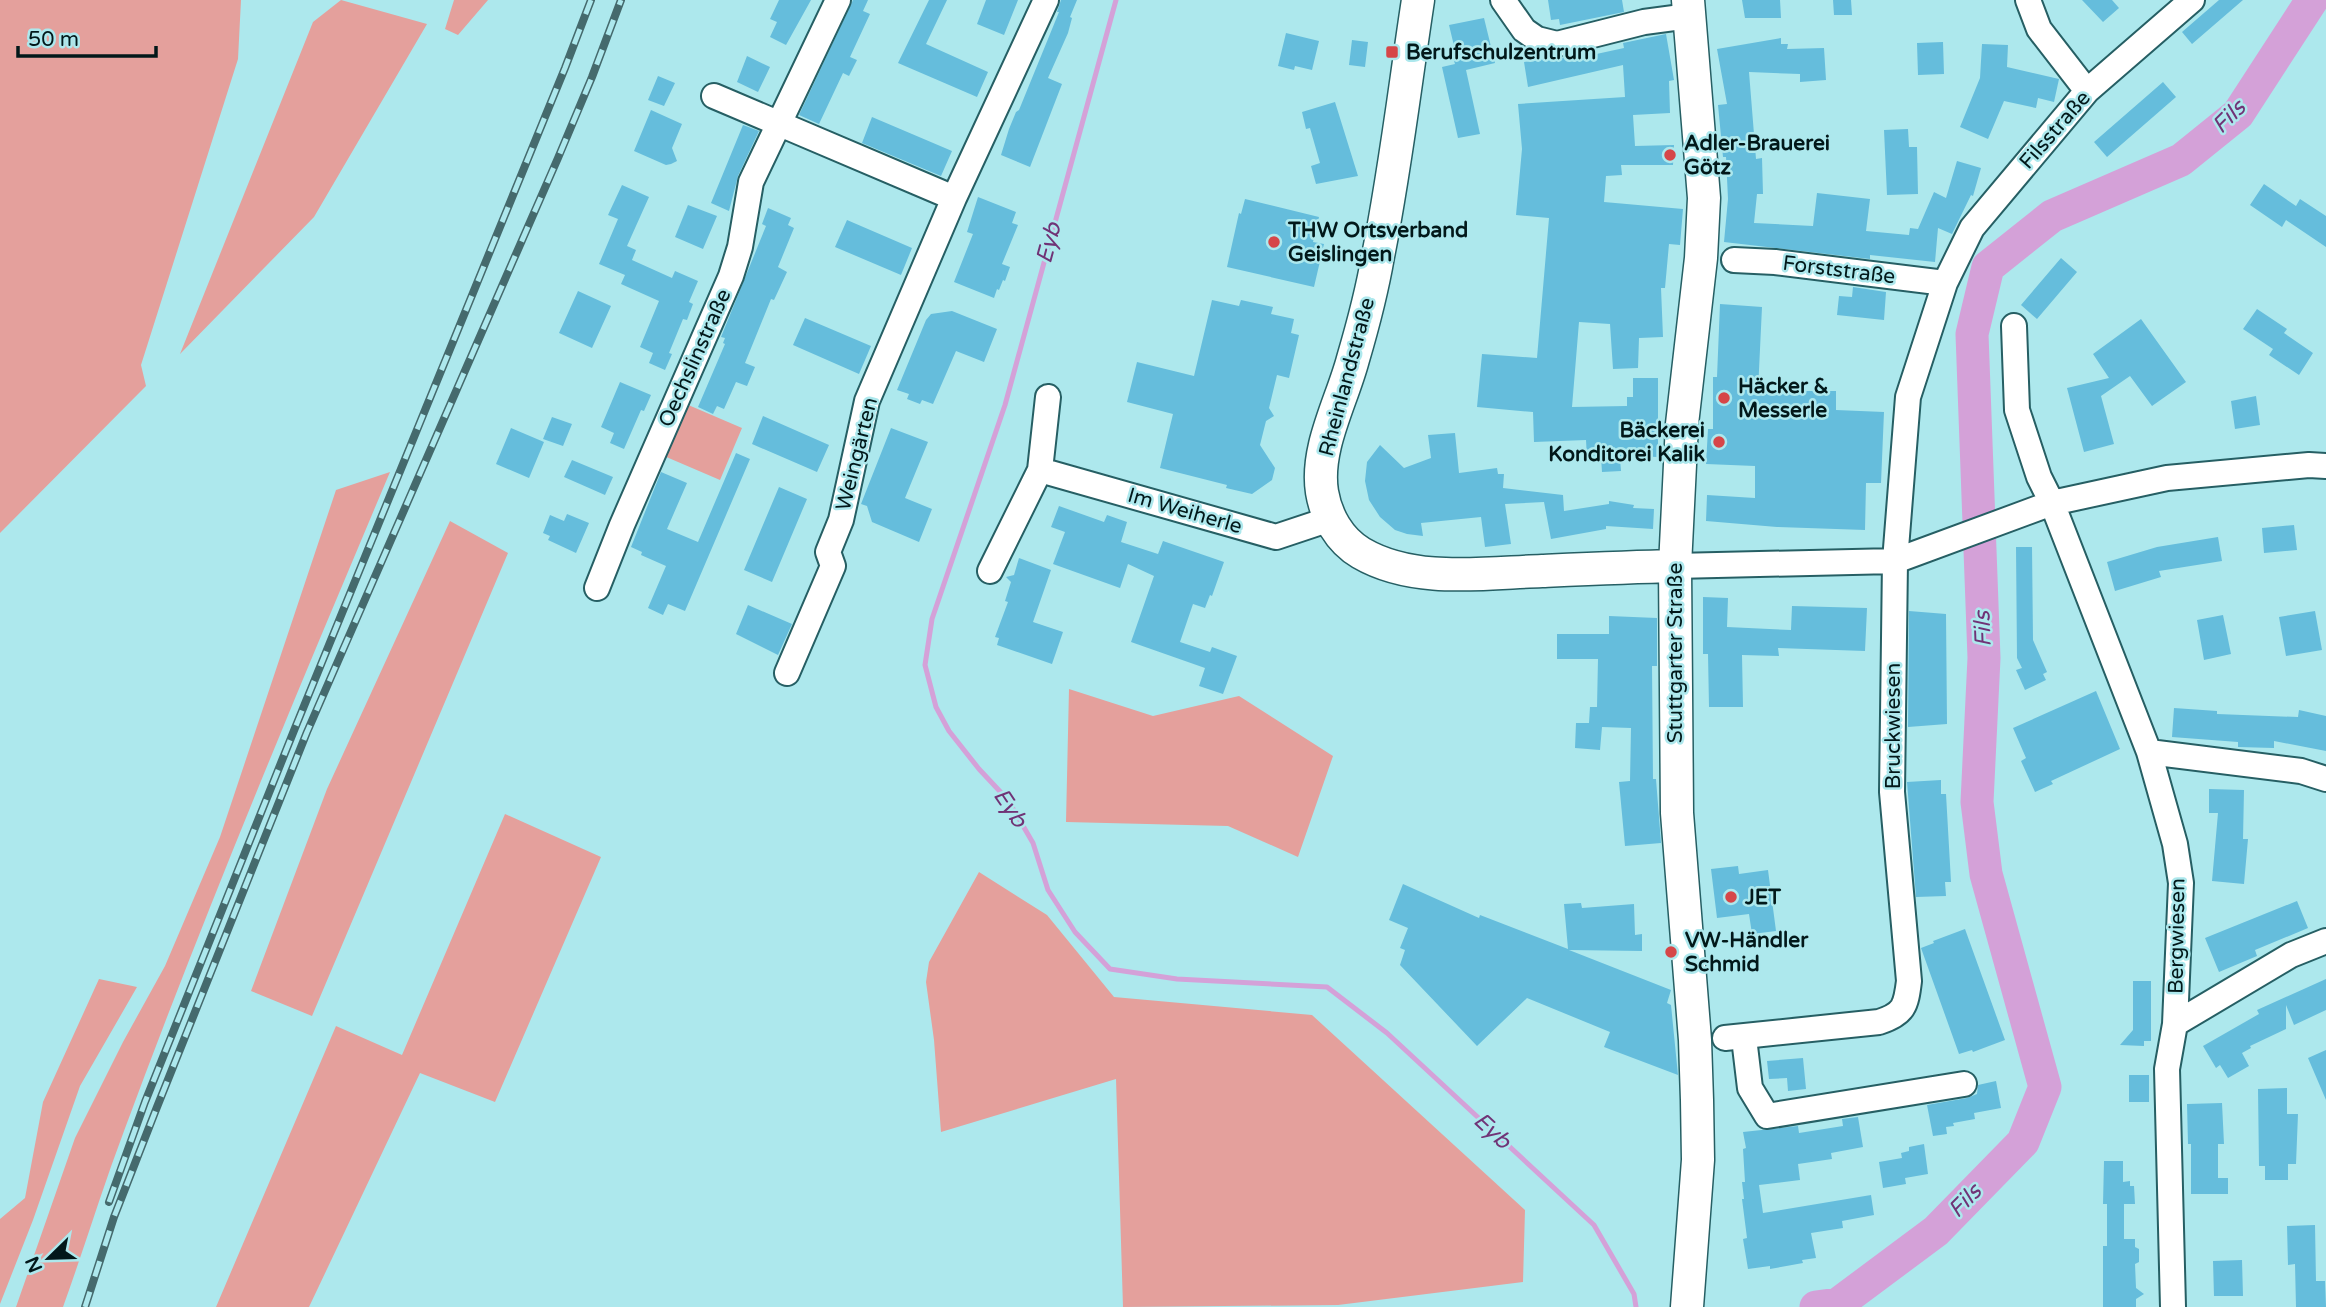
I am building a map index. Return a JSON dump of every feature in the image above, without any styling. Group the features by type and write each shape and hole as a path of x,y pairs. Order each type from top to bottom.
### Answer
{"main road":[{"name":"Rheinlandstraße","path":"1418,0 1378,257 1353,360 1324,453 1322,491 1330,519 1340,535 1359,552 1383,563 1409,570 1485,573 1675,565"},
{"name":"Stuttgarter Straße","path":"1687,1307 1698,1160 1695,1040 1677,813 1675,565 1682,424 1701,258 1704,198 1688,8"}],"street":[{"name":"Oechslinstraße","path":"597,588 731,276 740,247 751,183 838,0"},
{"name":"Weingärten","path":"787,673 833,566 828,552 841,520 867,401 954,198 1046,0"},
{"path":"1503,0 1524,30 1558,44 1688,8"},
{"path":"2028,0 2039,29 2087,91"},
{"name":"Filsstraße","path":"1945,283 1972,228 2087,91 2192,0"},
{"path":"714,96 954,198"},
{"name":"Forststraße","path":"1734,260 1775,262 1945,283"},
{"name":"Bruckwiesen","path":"1945,283 1908,397 1895,561 1892,792 1909,981 1906,1005 1894,1018 1879,1022 1735,1038 1750,1088 1767,1116 1964,1084"},
{"name":"Bergwiesen","path":"2014,326 2017,410 2039,477 2052,503 2149,752 2175,844 2181,883 2175,1024 2167,1069 2173,1307"},
{"path":"990,571 1040,470 1048,397"},
{"path":"1675,565 1895,561 2052,503 2167,478 2309,465 2326,466"},
{"name":"Im Weiherle","path":"1040,470 1276,537 1330,519"},
{"path":"2149,752 2301,771 2326,779"},
{"path":"2175,1024 2291,956 2326,941"}],"shaded area":[{"path":"0,0 241,0 238,59 141,365 146,386 0,533"},
{"path":"341,0 427,24 314,217 180,354 313,22"},
{"path":"454,0 488,0 458,35 445,29"},
{"path":"686,404 742,428 720,480 664,456"},
{"path":"390,472 187,965 116,1153 63,1307 16,1307 75,1138 165,966 220,837 336,490"},
{"path":"450,521 508,553 312,1016 251,991 327,789"},
{"path":"1069,689 1153,716 1239,696 1333,756 1298,857 1228,826 1066,822"},
{"path":"505,814 601,857 495,1102 420,1073 309,1307 216,1307 336,1026 402,1055"},
{"path":"979,872 1047,915 1114,997 1312,1015 1525,1210 1523,1282 1338,1305 1123,1307 1116,1079 941,1132 934,1040 926,982 929,962"},
{"path":"99,979 137,987 80,1086 0,1304 0,1219 25,1198 43,1102"}],"building":[{"path":"779,0 811,0 786,45 770,37 777,22 770,19"},
{"path":"853,0 868,0 863,11 870,14 850,57 857,60 849,76 843,73 819,124 799,115"},
{"path":"929,0 947,0 926,44 988,72 977,97 898,63"},
{"path":"986,0 1018,0 1004,35 977,24"},
{"path":"1061,0 1077,0 1070,17 1072,18 1068,33 1048,78 1062,84 1030,167 1001,155 1009,129 1059,12"},
{"path":"1548,0 1622,0 1624,12 1560,25 1559,19 1551,20"},
{"path":"1742,0 1780,0 1781,18 1745,18"},
{"path":"1833,0 1851,0 1852,15 1834,15"},
{"path":"2082,0 2112,0 2119,8 2103,22"},
{"path":"2219,0 2243,0 2192,44 2182,32"},
{"path":"1484,18 1495,63 1466,70 1480,134 1458,138 1442,67 1455,64 1451,51 1455,50 1449,25"},
{"path":"1286,33 1319,41 1312,70 1295,66 1294,70 1278,66"},
{"path":"1666,34 1674,80 1669,81 1670,113 1633,115 1635,146 1674,145 1673,165 1621,165 1622,175 1606,176 1604,202 1683,209 1680,245 1669,244 1665,288 1661,288 1663,337 1639,338 1638,368 1613,369 1610,324 1579,322 1572,407 1627,406 1627,397 1633,397 1633,378 1658,378 1658,457 1632,456 1620,459 1621,471 1602,472 1601,457 1587,458 1586,440 1534,442 1533,412 1477,407 1482,354 1537,358 1549,218 1516,215 1522,149 1518,104 1625,97 1623,65 1528,87 1524,62 1578,54 1578,58 1624,48 1623,43"},
{"path":"1781,38 1781,44 1788,44 1787,49 1824,48 1826,80 1800,82 1800,74 1749,72 1756,159 1762,158 1763,194 1757,194 1754,223 1813,226 1817,193 1870,199 1866,231 1909,235 1910,228 1918,229 1934,192 1946,198 1957,161 1981,168 1973,196 1971,195 1952,234 1938,228 1935,262 1870,255 1870,259 1724,242 1728,199 1726,157 1723,157 1718,105 1727,104 1717,49"},
{"path":"1352,40 1368,42 1365,67 1349,65"},
{"path":"1943,42 1944,74 1918,75 1917,43"},
{"path":"1982,44 2008,45 2007,67 2059,79 2054,102 2038,98 2036,108 2004,101 1988,139 1960,127 1980,78"},
{"path":"747,56 770,67 758,92 737,82"},
{"path":"658,76 675,83 664,106 648,100"},
{"path":"2163,82 2176,97 2107,157 2094,142"},
{"path":"1335,102 1358,176 1316,184 1311,166 1320,163 1310,128 1306,129 1302,112"},
{"path":"651,110 682,124 672,148 677,161 671,164 666,165 634,151"},
{"path":"872,117 952,151 941,176 862,143"},
{"path":"743,125 759,131 738,176 729,211 711,203"},
{"path":"1908,129 1909,147 1917,147 1918,194 1887,195 1884,130"},
{"path":"2264,184 2296,206 2300,199 2326,216 2326,247 2286,220 2282,227 2250,205"},
{"path":"622,185 649,197 627,246 636,250 632,260 672,278 675,271 698,281 689,302 693,304 687,320 683,319 665,370 649,363 653,353 640,347 659,301 621,284 625,275 599,264 618,219 608,215"},
{"path":"978,197 1016,212 1012,223 1018,225 1002,264 1010,267 994,298 954,282 973,234 967,232"},
{"name":"THW Ortsverband Geislingen","path":"1245,199 1319,217 1313,242 1324,244 1314,287 1227,267 1239,213 1241,214"},
{"path":"688,205 717,216 703,249 675,237"},
{"path":"768,208 791,218 788,225 794,228 778,267 787,272 774,300 771,299 745,363 755,367 747,386 736,382 724,409 717,406 713,414 698,407 725,344 725,338 721,337 766,226 762,224"},
{"path":"847,220 912,248 901,275 835,247"},
{"path":"2061,258 2077,272 2037,319 2021,305"},
{"path":"1853,287 1886,292 1884,320 1837,315 1839,296 1852,297"},
{"path":"578,291 611,306 592,348 559,333"},
{"path":"1212,300 1239,306 1241,300 1273,307 1271,314 1294,319 1291,333 1299,335 1289,378 1277,375 1269,408 1274,416 1266,421 1260,445 1275,468 1272,480 1252,494 1160,468 1173,414 1127,402 1137,362 1194,376"},
{"path":"1720,304 1762,307 1758,391 1836,391 1836,410 1884,412 1881,483 1866,483 1865,530 1706,521 1707,495 1755,498 1755,466 1706,464 1708,429 1713,429 1713,377 1717,377"},
{"path":"2257,309 2287,329 2284,333 2313,353 2299,375 2269,355 2273,349 2243,329"},
{"path":"952,311 997,329 984,362 956,351 933,404 922,400 920,404 907,399 909,394 897,390 926,320 931,314"},
{"path":"805,318 871,346 859,374 793,345"},
{"path":"2141,319 2186,382 2152,406 2130,376 2101,396 2114,444 2084,452 2067,388 2109,378 2093,354"},
{"path":"620,382 651,395 644,411 641,410 624,449 610,443 614,433 601,427"},
{"path":"2256,396 2260,425 2235,429 2231,401"},
{"path":"763,416 829,445 817,472 752,444"},
{"path":"552,417 572,424 563,446 543,439"},
{"path":"511,428 544,442 529,478 496,464"},
{"path":"891,428 928,442 905,498 932,509 919,542 872,522 867,506 861,504"},
{"path":"1455,433 1459,473 1497,468 1498,474 1504,474 1503,488 1563,495 1564,511 1609,504 1609,501 1634,505 1633,508 1654,509 1653,529 1606,526 1606,529 1551,539 1544,502 1505,504 1511,544 1485,547 1481,517 1421,523 1423,536 1395,530 1380,517 1369,500 1365,481 1367,462 1380,445 1404,468 1431,458 1428,435"},
{"path":"736,453 750,459 685,611 668,604 663,615 648,608 666,566 641,555 642,552 631,547 661,472 687,483 667,529 698,542"},
{"path":"572,460 613,477 605,495 564,477"},
{"path":"779,487 807,499 772,582 744,570"},
{"path":"1059,506 1104,522 1107,515 1127,522 1121,542 1158,554 1163,541 1224,562 1205,608 1193,604 1180,642 1210,652 1212,647 1237,656 1223,694 1199,686 1205,668 1131,642 1154,576 1128,564 1120,588 1053,564 1065,532 1051,527"},
{"path":"567,514 589,523 576,553 548,540 550,536 543,533 550,515 564,521"},
{"path":"2294,525 2297,550 2264,553 2262,528"},
{"path":"2218,537 2222,561 2159,571 2161,577 2115,591 2107,562 2157,547"},
{"path":"2016,547 2032,547 2033,640 2047,672 2043,674 2046,680 2025,690 2016,670 2022,668 2017,658"},
{"path":"1019,558 1051,570 1033,622 1063,632 1052,664 997,645 999,638 995,637 1008,602 1005,601 1011,582 1006,577 1014,575"},
{"path":"1703,597 1728,598 1727,627 1791,630 1792,606 1867,608 1865,651 1778,648 1779,656 1742,655 1743,707 1709,707 1708,654 1703,654"},
{"path":"748,605 792,624 778,655 736,634"},
{"path":"1909,611 1946,614 1947,724 1908,727"},
{"path":"2315,611 2322,650 2286,656 2279,617"},
{"path":"2223,615 2231,654 2204,660 2197,620"},
{"path":"1609,616 1657,618 1657,666 1652,666 1653,779 1656,779 1661,843 1625,846 1619,782 1630,781 1631,728 1602,727 1600,750 1575,748 1576,723 1589,723 1590,707 1597,707 1598,659 1557,659 1557,634 1609,634"},
{"path":"2096,691 2120,749 2051,781 2053,784 2035,792 2021,761 2026,758 2013,728"},
{"path":"2174,708 2217,711 2217,714 2298,717 2299,710 2326,716 2326,751 2274,741 2274,748 2238,747 2238,742 2172,737"},
{"path":"1941,780 1941,794 1946,794 1951,882 1945,882 1946,896 1916,897 1907,782"},
{"path":"2209,789 2244,790 2243,839 2248,839 2244,884 2212,881 2218,813 2209,813"},
{"path":"1738,866 1739,874 1768,870 1776,931 1752,934 1749,914 1717,918 1711,869"},
{"path":"1403,884 1479,918 1480,915 1568,949 1564,904 1581,903 1582,908 1634,904 1635,935 1642,934 1642,951 1569,950 1671,990 1667,1003 1671,1005 1678,1075 1604,1047 1610,1032 1527,998 1477,1046 1400,965 1405,950 1400,948 1408,928 1389,920"},
{"path":"2297,901 2308,928 2255,950 2257,956 2219,972 2205,938"},
{"path":"1965,929 2005,1040 1973,1052 1972,1050 1959,1054 1921,948"},
{"path":"2326,979 2326,1010 2294,1025 2286,1005 2286,1029 2250,1046 2251,1048 2242,1053 2249,1066 2228,1078 2220,1065 2216,1068 2203,1046 2259,1014 2257,1010"},
{"path":"2133,981 2151,981 2151,1041 2144,1041 2144,1046 2120,1045 2133,1030"},
{"path":"2326,1050 2326,1100 2308,1058"},
{"path":"1803,1058 1806,1089 1788,1091 1787,1078 1769,1079 1767,1061"},
{"path":"2129,1075 2149,1075 2149,1102 2129,1102"},
{"path":"1996,1081 2001,1108 1974,1113 1975,1119 1953,1123 1954,1126 1946,1127 1947,1134 1933,1136 1927,1105 1967,1098 1977,1094 1978,1085"},
{"path":"2287,1088 2287,1114 2298,1114 2296,1164 2288,1164 2288,1180 2265,1180 2265,1166 2259,1166 2258,1089"},
{"path":"2222,1103 2224,1144 2218,1144 2218,1178 2228,1178 2228,1194 2191,1194 2191,1144 2188,1144 2187,1104"},
{"path":"1858,1117 1863,1147 1831,1153 1832,1159 1798,1164 1800,1180 1759,1185 1763,1213 1871,1195 1874,1215 1842,1221 1843,1228 1811,1233 1816,1258 1770,1269 1770,1266 1748,1269 1743,1239 1747,1238 1742,1199 1742,1182 1745,1182 1743,1149 1746,1148 1743,1132 1798,1126 1799,1133 1843,1126 1842,1119"},
{"path":"1924,1144 1928,1174 1905,1178 1906,1184 1883,1188 1879,1162 1902,1158 1901,1153 1909,1151 1909,1147"},
{"path":"2104,1161 2123,1161 2123,1182 2130,1181 2130,1186 2134,1186 2135,1204 2124,1204 2124,1239 2135,1239 2135,1247 2139,1249 2139,1262 2135,1264 2136,1288 2144,1294 2136,1299 2136,1307 2103,1307 2103,1246 2107,1246 2107,1204 2103,1204"},
{"path":"2315,1225 2316,1281 2325,1281 2326,1307 2296,1307 2295,1264 2288,1265 2287,1226"},
{"path":"2242,1260 2243,1296 2214,1296 2213,1261"}],"waterway":[{"name":"Eyb","path":"1116,0 1005,405 932,619 925,665 936,707 949,731 1008,800 1033,843 1048,890 1075,932 1110,969 1177,979 1327,987 1387,1033 1594,1225 1634,1294 1636,1307"},
{"name":"Fils","path":"1816,1307 1838,1304 1936,1231 2023,1142 2045,1087 1986,874 1977,802 1984,658 1972,334 1988,267 2052,216 2181,160 2238,114 2312,0"}],"railway":[{"path":"109,1202 145,1102 591,0"},
{"path":"85,1307 114,1217 307,732 558,158 621,0"}],"place":[{"name":"Berufschulzentrum","path":"1392,52"},
{"name":"Adler-Brauerei Götz","path":"1670,155"},
{"name":"THW Ortsverband Geislingen","path":"1274,242"},
{"name":"Häcker & Messerle","path":"1724,398"},
{"name":"Bäckerei Konditorei Kalik","path":"1719,442"},
{"name":"JET","path":"1731,897"},
{"name":"VW-Händler Schmid","path":"1671,952"}]}
